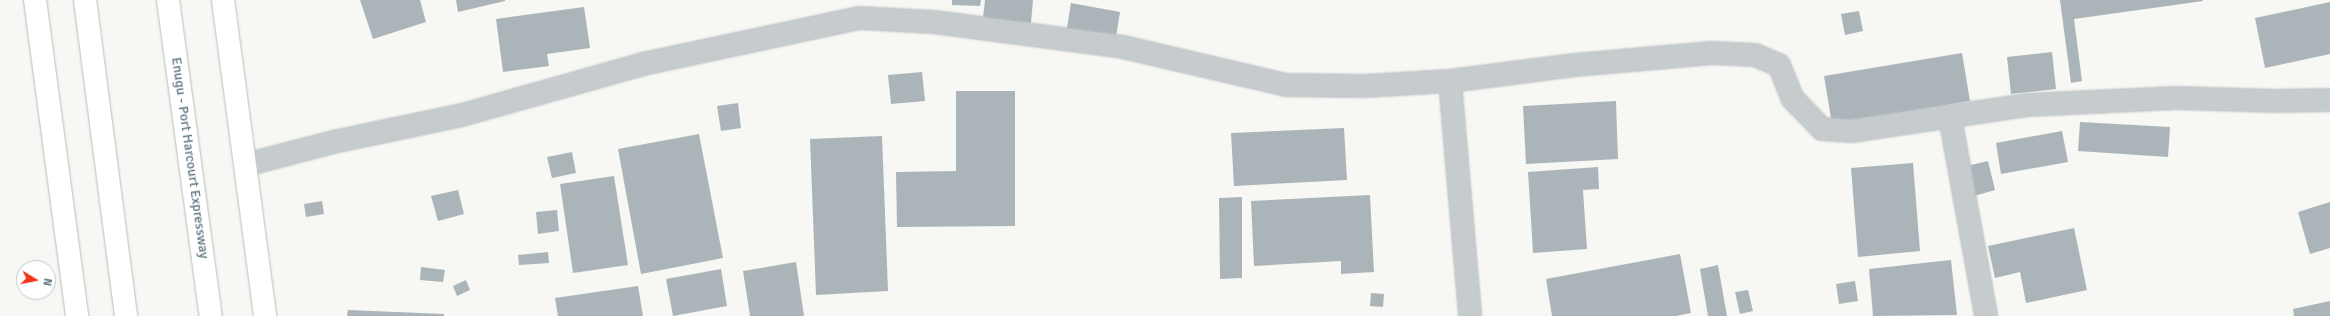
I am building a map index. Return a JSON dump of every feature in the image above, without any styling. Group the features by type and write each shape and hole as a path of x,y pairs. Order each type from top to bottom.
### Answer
{"main road":[{"path":"35,0 77,316"},
{"path":"84,0 126,316"},
{"name":"Enugu - Port Harcourt Expressway","path":"168,0 212,316"},
{"path":"223,0 265,316"}],"street":[{"path":"245,165 338,141 462,115 643,64 859,18 934,22 1123,47 1286,85 1364,86 1450,81 1575,65 1704,53 1755,55 1779,65 1792,98 1822,129 1851,131 2028,105 2176,98 2277,101 2330,100"},
{"path":"1450,81 1470,316"},
{"path":"1950,117 1986,316"}],"building":[{"path":"360,0 420,0 426,22 373,39"},
{"path":"456,0 505,0 505,1 458,12"},
{"path":"952,0 981,0 980,6 952,5"},
{"path":"985,0 1033,0 1031,23 983,18"},
{"path":"2060,0 2203,1 2074,19 2082,81 2071,83"},
{"path":"2330,2 2330,54 2265,68 2255,18"},
{"path":"1071,3 1120,12 1115,43 1066,34"},
{"path":"584,7 590,48 547,54 549,66 503,72 496,19"},
{"path":"1859,11 1863,31 1845,35 1841,14"},
{"path":"2052,52 2056,89 2011,94 2007,57"},
{"path":"1962,53 1970,101 1832,124 1824,76"},
{"path":"922,72 925,101 891,104 888,75"},
{"path":"956,91 1015,91 1015,226 897,227 896,172 956,171"},
{"path":"1616,101 1618,159 1526,164 1523,106"},
{"path":"738,103 741,128 721,131 717,106"},
{"path":"2080,122 2170,127 2168,157 2078,151"},
{"path":"1344,128 1347,180 1234,186 1231,133"},
{"path":"2062,131 2068,162 2001,174 1996,143"},
{"path":"699,134 723,258 641,274 618,149"},
{"path":"882,136 888,291 816,295 810,139"},
{"path":"572,152 576,173 552,178 547,157"},
{"path":"1988,161 1995,190 1974,196 1967,166"},
{"path":"1913,163 1920,251 1858,257 1851,168"},
{"path":"1598,167 1599,189 1583,190 1587,249 1533,253 1528,172"},
{"path":"614,176 628,265 573,273 560,184"},
{"path":"458,190 464,214 438,221 431,196"},
{"path":"1370,195 1374,272 1341,274 1341,261 1254,266 1251,201"},
{"path":"1242,197 1242,278 1220,279 1219,198"},
{"path":"322,201 324,214 306,217 304,204"},
{"path":"2330,202 2330,248 2310,254 2298,212"},
{"path":"557,210 559,231 538,234 536,212"},
{"path":"2074,228 2087,290 2026,303 2020,272 1995,278 1988,246"},
{"path":"548,252 549,263 519,265 518,255"},
{"path":"1680,254 1691,313 1676,316 1552,316 1546,279"},
{"path":"1951,260 1957,315 1873,316 1869,269"},
{"path":"796,262 804,316 750,316 743,271"},
{"path":"1718,265 1727,316 1708,316 1700,269"},
{"path":"421,267 445,270 443,282 420,280"},
{"path":"721,269 727,306 673,316 666,279"},
{"path":"466,280 470,290 457,296 453,286"},
{"path":"1855,281 1858,301 1839,304 1836,284"},
{"path":"638,286 643,316 558,316 555,298"},
{"path":"1748,290 1753,311 1740,314 1735,292"},
{"path":"1371,293 1384,294 1383,307 1370,306"},
{"path":"2330,301 2330,316 2294,316 2293,309"},
{"path":"348,310 444,314 444,316 347,316"}]}
